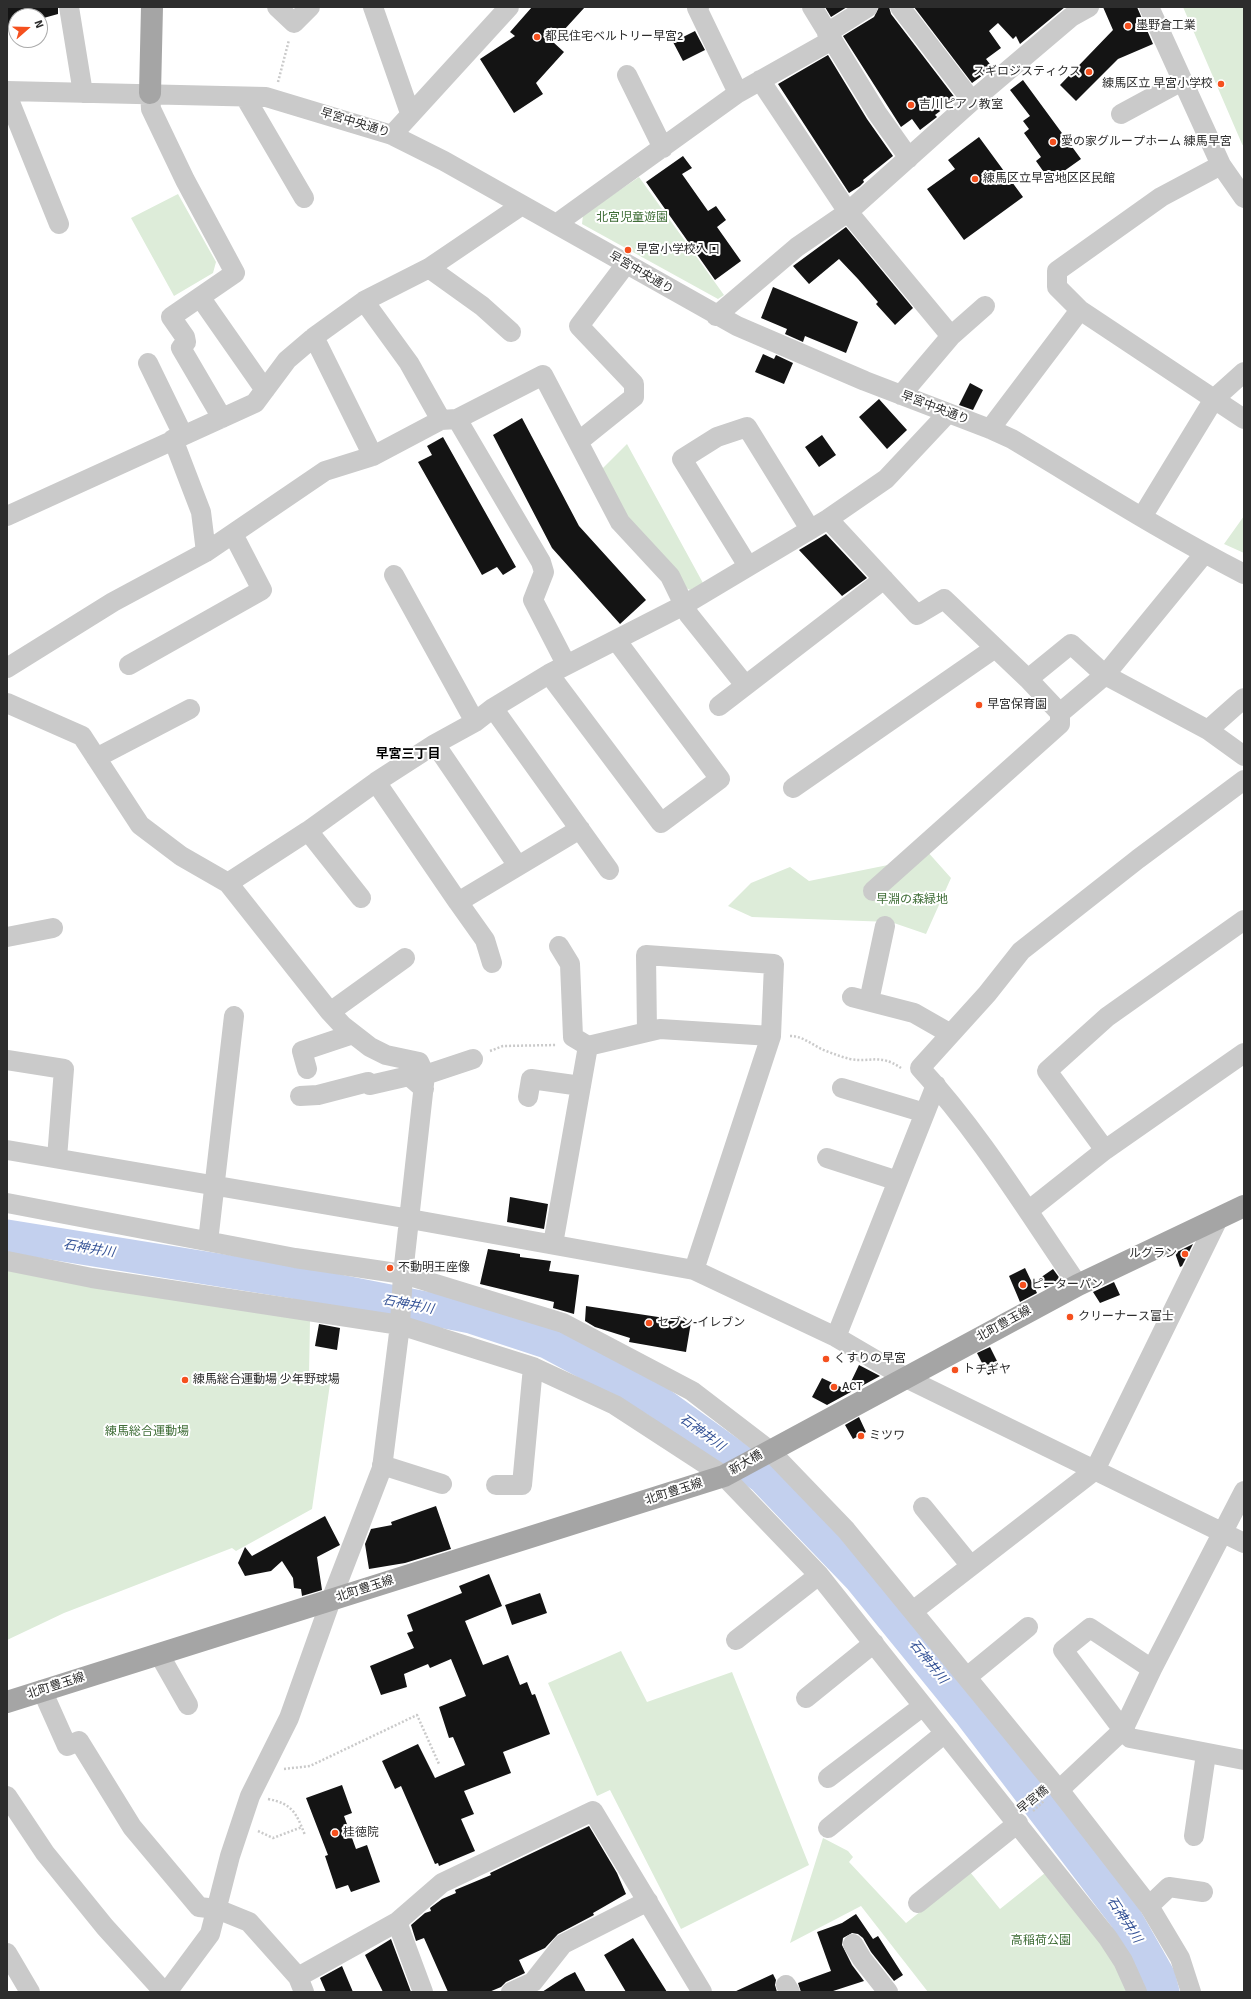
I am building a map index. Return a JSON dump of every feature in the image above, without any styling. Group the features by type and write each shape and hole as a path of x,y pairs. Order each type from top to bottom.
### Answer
{"main road":[{"path":"150,93 152,7"},
{"name":"北町豊玉線","path":"768,1450 906,1378 1078,1285 1242,1209"},
{"name":"新大橋","path":"724,1476 768,1450"},
{"name":"北町豊玉線","path":"7,1702 724,1476"}],"street":[{"path":"69,7 83,93"},
{"path":"277,7 294,23 310,7"},
{"path":"373,7 410,113"},
{"path":"392,134 509,7"},
{"path":"699,7 697,8 738,93"},
{"path":"812,7 878,113 909,158"},
{"path":"556,224 738,93 830,36 868,7"},
{"path":"900,7 972,101"},
{"path":"716,316 797,247 848,212 1069,12 1089,7"},
{"path":"1149,7 1221,165 1244,198"},
{"path":"627,75 663,148"},
{"path":"760,80 848,212 951,336"},
{"path":"1121,114 1182,81"},
{"name":"早宮中央通り","path":"7,91 150,93 273,98 392,134 444,161 716,316 865,381 990,429 1012,439 1204,554 1244,574"},
{"path":"150,93 151,109 185,180 235,273 171,317 185,336 186,342 182,348 222,418"},
{"path":"7,95 59,224"},
{"path":"245,97 304,198"},
{"path":"1221,165 1161,197 1057,271 1057,287 1080,310 1244,419"},
{"path":"7,516 255,403 286,360 314,338 364,301 430,268 522,205"},
{"path":"578,442 634,397 634,384 579,326 626,264"},
{"path":"430,268 482,306 511,332"},
{"path":"200,297 265,390"},
{"path":"364,301 449,419 541,562 544,572 533,600 566,664"},
{"path":"901,395 951,336 985,306"},
{"path":"990,429 1080,310"},
{"path":"314,338 373,456"},
{"path":"148,363 178,437 201,512 206,552"},
{"path":"1142,517 1214,399 1244,372"},
{"path":"7,668 113,602 206,552 325,471 373,456 543,375 620,522 670,576 689,615 745,685"},
{"path":"228,883 308,831 376,782 436,744 475,722 493,708 549,674 684,605 828,519 886,479 948,413"},
{"path":"748,566 682,459 717,437 747,427 810,530"},
{"path":"828,519 917,615 944,599 1028,679 1060,713 1060,724 873,891"},
{"path":"129,664 262,590 233,534"},
{"path":"1060,713 1105,675 1204,554"},
{"path":"394,575 475,722"},
{"path":"719,706 884,579"},
{"path":"549,674 661,823 720,779 616,640"},
{"path":"1028,679 1071,644 1105,675 1208,730 1244,756"},
{"path":"793,788 995,648"},
{"path":"1208,730 1244,698"},
{"path":"7,703 82,736 140,825 181,856 228,883 330,1012 353,1034 370,1047 386,1055 419,1062 424,1082 403,1278 400,1321 382,1465 331,1600 289,1718 250,1796 230,1856 208,1908 210,1934 173,1989 105,1927 45,1853 7,1796"},
{"path":"493,708 609,870"},
{"path":"96,758 190,709"},
{"path":"436,744 518,866"},
{"path":"1078,1285 974,1133 936,1085 920,1068 950,1033 987,994 1021,951 1138,859 1244,780"},
{"path":"376,782 485,940 492,963"},
{"path":"458,902 580,829"},
{"path":"308,831 361,898"},
{"path":"1105,1150 1047,1071 1107,1017 1244,920"},
{"path":"885,926 860,999 914,1013 950,1033"},
{"path":"7,937 53,928"},
{"path":"559,946 570,964 573,1037 584,1044 660,1029 771,1036"},
{"path":"647,1032 646,955 774,964 771,1036 694,1270"},
{"path":"330,1012 405,958"},
{"path":"209,1234 234,1016"},
{"path":"307,1069 302,1051 353,1034"},
{"path":"553,1244 581,1086 584,1044"},
{"path":"1028,1211 1105,1150 1244,1053"},
{"path":"300,1096 318,1095 368,1082 370,1085 409,1076 424,1082 473,1059"},
{"path":"7,1060 64,1069 57,1158"},
{"path":"528,1097 531,1079 581,1086"},
{"path":"836,1337 936,1085"},
{"path":"842,1088 925,1113"},
{"path":"7,1150 410,1219 694,1270 836,1337 906,1378 1244,1543"},
{"path":"827,1158 898,1181"},
{"path":"7,1203 403,1278 563,1323 692,1392 768,1450 846,1530 1059,1790 1149,1906 1180,1958 1191,1992"},
{"path":"913,1611 1095,1470 1218,1219"},
{"path":"7,1260 92,1278 400,1321 533,1367 615,1406 724,1476 819,1575 874,1643 1108,1938 1123,1961 1137,1992"},
{"path":"496,1485 522,1485 533,1367"},
{"path":"382,1465 442,1484"},
{"path":"1059,1790 1123,1730 1152,1669 1244,1492"},
{"path":"923,1508 971,1566"},
{"path":"736,1640 819,1575"},
{"path":"967,1678 1028,1627"},
{"path":"1152,1669 1090,1628 1063,1650 1130,1738 1206,1754 1244,1760"},
{"path":"806,1698 874,1643"},
{"path":"159,1654 188,1704"},
{"path":"42,1690 67,1746 79,1741 132,1827 208,1908 249,1922 301,1985 397,1922 442,1883 593,1811 702,1992"},
{"path":"828,1778 923,1706"},
{"path":"828,1828 945,1733"},
{"path":"1194,1836 1206,1754"},
{"path":"918,1903 1018,1823"},
{"path":"1149,1906 1169,1887 1203,1892"},
{"path":"511,1992 533,1982 563,1944 648,1901"},
{"path":"397,1922 423,1992"},
{"path":"853,1944 862,1959 888,1992"},
{"path":"7,1953 30,1992"}],"path":[{"path":"273,98 294,23"},
{"path":"771,1036 800,1036 826,1051 852,1059 890,1060 911,1074 920,1068"},
{"path":"473,1059 473,1056 503,1046 584,1044"},
{"path":"262,1772 310,1766 417,1715 439,1764"},
{"name":"早宮橋","path":"1018,1823 1059,1790"},
{"path":"250,1796 283,1802 297,1814 305,1835"},
{"path":"241,1825 273,1838 302,1827"}],"green space":[{"name":"練馬区立 早宮小学校","path":"1183,7 1244,7 1244,147 1242,144"},
{"name":"北宮児童遊園","path":"639,177 724,295 718,299 582,224 583,215"},
{"path":"178,194 216,262 213,273 174,296 131,218"},
{"path":"627,444 703,583 690,590 680,585 623,517 600,471"},
{"path":"1244,516 1244,553 1224,544"},
{"name":"早淵の森緑地","path":"926,850 951,878 926,934 891,922 752,917 728,906 751,883 790,867 809,881 888,865"},
{"name":"練馬総合運動場","path":"7,1265 310,1320 309,1374 331,1377 312,1509 236,1551 232,1548 64,1613 7,1640"},
{"path":"621,1651 647,1702 732,1672 809,1865 681,1929 610,1790 597,1796 548,1683"},
{"name":"高稲荷公園","path":"823,1838 848,1851 853,1857 849,1862 906,1923 970,1872 1000,1909 1050,1869 1133,1992 928,1992 861,1906 790,1943"}],"building":[{"path":"7,7 58,7 58,14 48,17 48,8 8,8 7,29"},
{"path":"532,7 585,7 553,42 564,52 536,83 543,94 514,113 480,59 515,36 510,32"},
{"path":"825,7 847,7 831,17"},
{"path":"879,7 889,7 891,14 956,99 935,115 937,117 920,130 912,119 901,127 843,36 874,17"},
{"path":"914,7 1065,7 1020,44 1016,36 1013,39 998,23 989,31 1001,48 986,59 993,68 972,83"},
{"path":"1103,7 1137,7 1153,44 1118,59 1076,101 1060,85 1113,30"},
{"path":"695,31 705,50 683,61 673,42"},
{"path":"828,55 867,119 893,156 863,180 864,182 860,186 849,193 778,84"},
{"name":"愛の家グループホーム 練馬早宮","path":"1023,80 1081,159 1050,181 1036,161 1041,157 1024,133 1029,129 1023,121 1030,116 1010,90"},
{"name":"練馬区立早宮地区区民館","path":"979,137 1023,197 964,240 927,189 955,169 948,160"},
{"path":"683,156 692,168 682,174 708,211 716,206 726,220 717,227 741,261 715,280 646,182"},
{"path":"846,227 913,308 895,325 876,304 878,302 839,259 809,284 793,266"},
{"path":"773,287 858,322 846,353 805,336 803,342 785,334 787,329 761,318"},
{"path":"763,354 774,359 776,355 793,363 784,384 755,372"},
{"path":"970,383 983,390 973,410 959,405"},
{"path":"879,399 907,430 887,449 859,417"},
{"path":"522,418 579,526 646,600 620,624 552,548 493,435"},
{"path":"822,435 836,455 819,467 805,447"},
{"path":"443,437 516,567 503,575 497,567 482,575 418,462 432,455 427,446"},
{"path":"826,534 867,578 842,596 799,550"},
{"path":"510,1197 548,1204 544,1229 507,1222"},
{"path":"1193,1244 1182,1266 1180,1267 1175,1253"},
{"path":"488,1249 520,1254 520,1257 551,1261 549,1271 579,1275 574,1314 553,1308 554,1302 480,1284"},
{"path":"1025,1268 1037,1293 1020,1302 1009,1276"},
{"path":"1053,1269 1061,1280 1045,1288 1040,1278"},
{"path":"1114,1282 1120,1295 1100,1303 1093,1292"},
{"path":"586,1306 691,1322 686,1352 629,1342 630,1338 595,1327 585,1321"},
{"path":"319,1324 340,1328 337,1350 315,1346"},
{"path":"990,1347 1001,1369 988,1375 977,1353"},
{"path":"859,1365 880,1376 827,1405 812,1397 822,1378 847,1390"},
{"path":"859,1417 866,1432 853,1439 845,1425"},
{"path":"436,1506 451,1549 405,1563 369,1569 365,1544 371,1529 392,1525 391,1522"},
{"path":"325,1516 340,1545 317,1557 322,1590 302,1596 301,1589 294,1588 293,1578 282,1561 271,1571 245,1576 238,1563 245,1547 252,1556"},
{"path":"489,1574 502,1606 465,1621 483,1665 508,1655 520,1685 527,1682 532,1695 535,1694 550,1734 503,1752 511,1773 464,1791 474,1814 461,1819 475,1851 439,1866 438,1863 435,1864 401,1786 395,1789 382,1761 418,1744 435,1778 465,1765 453,1737 449,1738 439,1707 466,1696 451,1659 430,1668 428,1664 404,1674 407,1687 381,1695 370,1666 414,1648 407,1633 413,1631 407,1615 462,1593 459,1586"},
{"path":"540,1593 547,1613 512,1625 505,1605"},
{"name":"桂徳院","path":"342,1785 352,1813 344,1816 356,1849 367,1845 380,1882 351,1892 348,1885 336,1889 325,1856 328,1855 306,1798"},
{"path":"589,1826 617,1873 626,1894 593,1913 594,1915 558,1934 545,1948 519,1960 525,1973 506,1982 501,1987 489,1992 448,1992 424,1938 416,1941 411,1925 425,1913 431,1911 430,1908 442,1899 456,1893 455,1890 491,1875 490,1873"},
{"path":"856,1914 873,1939 878,1936 903,1975 894,1981 871,1952 863,1938 858,1934 852,1933 843,1938 842,1945 852,1965 864,1981 830,1992 801,1992 798,1983 831,1971 817,1932 842,1923"},
{"path":"633,1938 667,1992 626,1992 604,1955"},
{"path":"391,1939 411,1992 383,1992 365,1955"},
{"path":"342,1966 353,1992 326,1992 320,1978"},
{"path":"575,1972 586,1992 542,1992 565,1977"},
{"path":"773,1974 776,1980 775,1985 777,1992 734,1992"}],"waterway":[{"name":"石神井川","path":"7,1236 293,1282 471,1317 547,1342 657,1401 763,1477 860,1578 969,1712 1125,1917 1159,1977 1163,1992"}],"place":[{"name":"墨野倉工業","path":"1128,26"},
{"name":"都民住宅ベルトリー早宮2","path":"537,37"},
{"name":"スギロジスティクス","path":"1089,72"},
{"name":"練馬区立 早宮小学校","path":"1221,84"},
{"name":"吉川ピアノ教室","path":"911,105"},
{"name":"愛の家グループホーム 練馬早宮","path":"1053,142"},
{"name":"練馬区立早宮地区区民館","path":"975,179"},
{"name":"早宮小学校入口","path":"628,250"},
{"name":"早宮保育園","path":"979,705"},
{"name":"ルグラン","path":"1185,1254"},
{"name":"不動明王座像","path":"390,1268"},
{"name":"ピーターパン","path":"1023,1285"},
{"name":"クリーナース富士","path":"1070,1317"},
{"name":"セブン-イレブン","path":"649,1323"},
{"name":"くすりの早宮","path":"826,1359"},
{"name":"トチギヤ","path":"955,1370"},
{"name":"練馬総合運動場 少年野球場","path":"185,1380"},
{"name":"ACT","path":"834,1387"},
{"name":"ミツワ","path":"861,1436"},
{"name":"桂徳院","path":"335,1833"}],"district":[{"name":"早宮三丁目","path":"408,755"}]}
